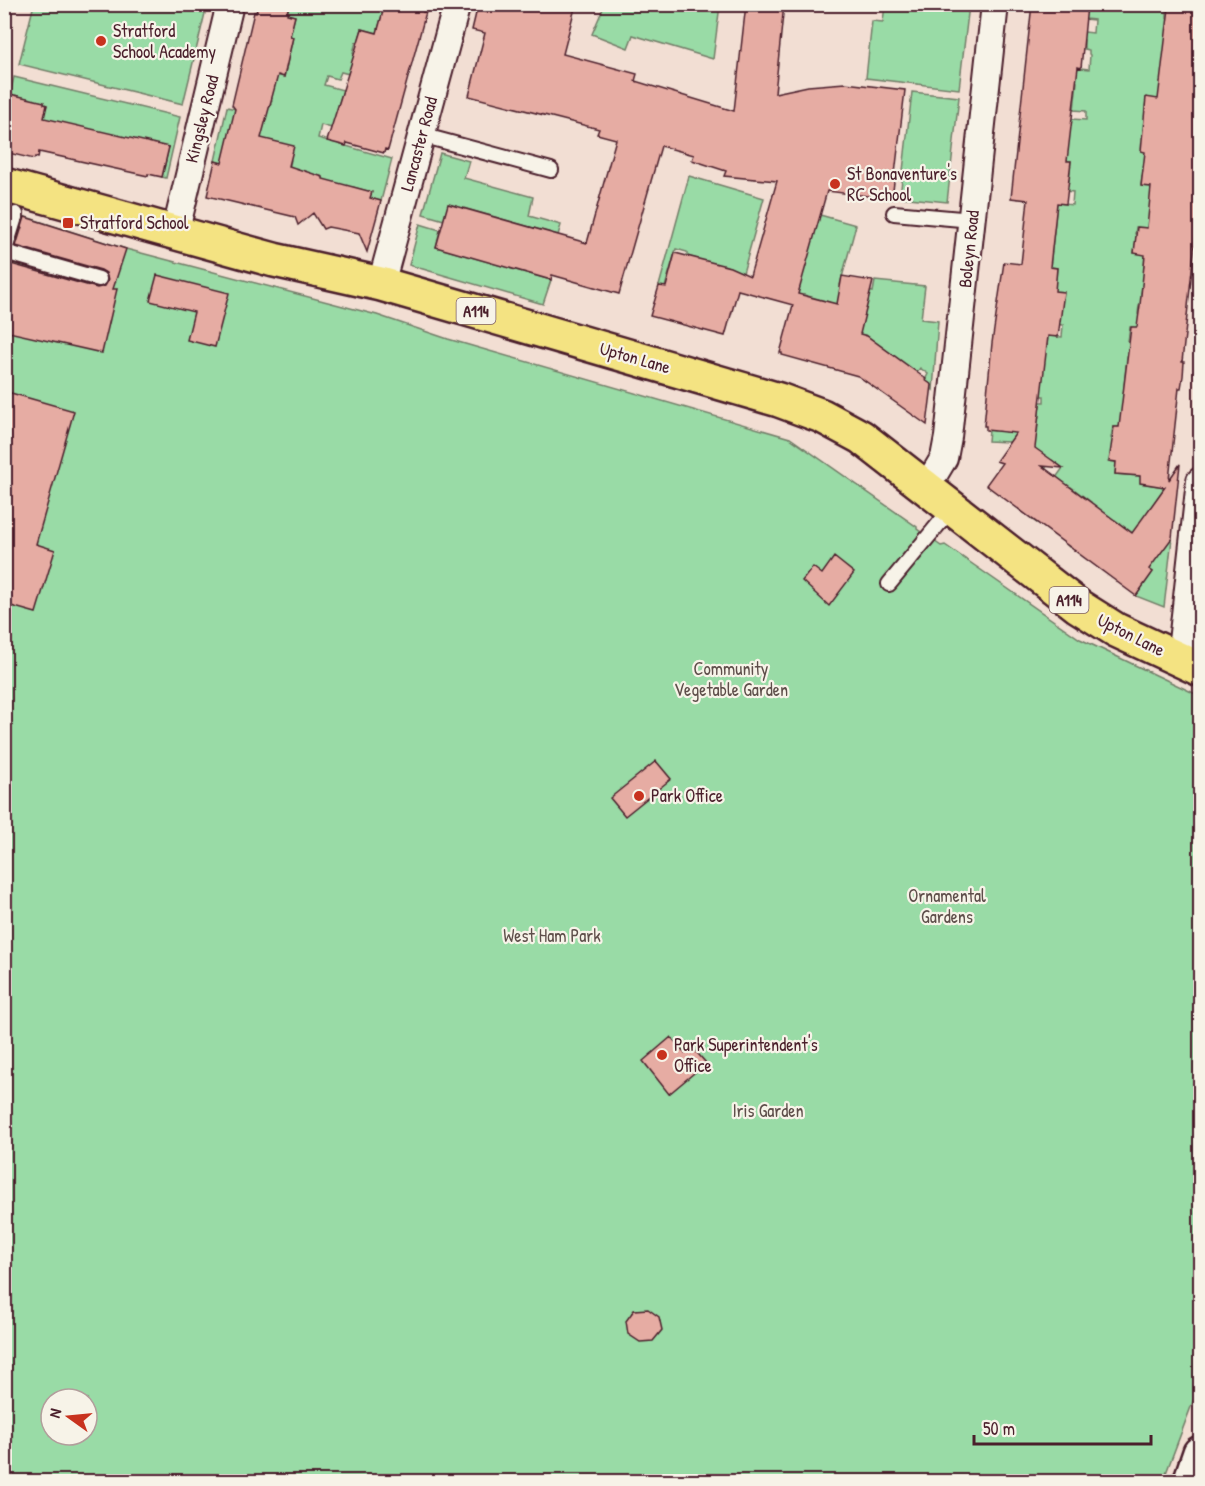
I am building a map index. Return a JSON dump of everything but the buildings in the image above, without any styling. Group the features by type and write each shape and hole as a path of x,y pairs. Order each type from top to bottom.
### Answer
{"main road":[{"name":"Upton Lane","path":"10,200 175,234 274,260 381,284 779,400 822,416 861,437 1078,606 1116,630 1190,664"},
{"path":"1190,1482 1200,1453"}],"street":[{"name":"Kingsley Road","path":"175,234 230,4"},
{"name":"Lancaster Road","path":"381,284 457,4"},
{"name":"Boleyn Road","path":"926,488 944,458 948,437 995,4"},
{"path":"1190,664 1200,481"}],"lane":[{"path":"422,135 551,170"},
{"path":"10,200 5,252 99,279"},
{"path":"894,213 972,220"},
{"path":"889,584 952,508"}],"green space":[{"name":"Stratford School Academy","path":"34,4 207,5 183,104 19,64"},
{"path":"605,4 720,5 713,59 633,35 628,48 592,34"},
{"path":"289,5 385,5 377,33 362,29 359,39 406,56 356,42 353,53 370,57 364,78 341,72 338,79 327,76 324,85 343,90 339,103 349,133 321,125 318,138 392,159 381,201 370,198 371,192 353,187 351,193 322,182 323,177 317,175 287,178 291,160 277,157 222,163 215,161 227,107 261,115 264,106 270,107 272,100 266,98 277,75 284,77 293,37 290,36 295,16 287,14"},
{"path":"885,5 969,5 959,89 866,78 872,21 883,22"},
{"path":"1074,5 1192,5 1192,10 1167,8 1167,18 1178,20 1183,101 1146,98 1145,109 1158,111 1150,170 1143,170 1141,185 1174,189 1149,228 1136,227 1135,234 1147,236 1146,244 1135,244 1134,253 1166,257 1142,286 1141,294 1160,307 1139,305 1138,314 1149,315 1158,330 1130,327 1128,341 1136,342 1155,359 1127,356 1120,427 1113,427 1111,438 1144,442 1109,461 1116,462 1115,474 1141,476 1141,483 1165,487 1151,507 1162,513 1157,534 1172,538 1164,607 1136,596 1153,572 1149,569 1160,553 1115,520 1105,533 1092,515 1069,547 1067,545 1084,520 1091,502 1071,487 1054,501 1037,523 1031,519 1048,496 1045,493 1063,468 1052,460 1045,469 1009,442 988,441 989,430 1037,435 1040,402 1044,402 1044,396 1040,396 1023,344 1047,347 1048,336 1062,337 1063,325 1050,324 1052,291 1031,276 1056,279 1057,268 1050,267 1057,203 1072,205 1073,192 1042,188 1069,182 1071,161 1058,160 1060,125 1071,126 1072,119 1086,120 1086,111 1074,110 1077,82 1053,79 1054,65 1089,69 1090,55 1089,50 1084,49 1084,40 1064,38 1057,29 1093,33 1094,20 1085,19 1087,6"},
{"path":"14,77 180,117 166,178 162,177 169,147 39,127 47,105 44,102 10,94"},
{"path":"912,92 959,97 947,202 900,197"},
{"path":"440,153 469,161 464,178 533,197 529,216 561,225 558,235 449,204 444,220 423,214"},
{"path":"689,176 764,198 743,273 724,265 721,273 687,256 687,252 676,249 665,287 659,286"},
{"name":"West Ham Park","path":"4,210 126,249 377,315 448,339 790,438 941,546 945,545 1080,639 1200,696 1200,1383 1163,1481 5,1481"},
{"path":"820,215 856,225 840,285 873,292 875,281 925,286 921,319 938,321 933,390 932,385 925,380 928,374 920,368 917,372 867,336 860,334 829,302 804,295 797,324 789,322"},
{"path":"420,224 440,230 436,247 551,280 543,304 409,265"}],"place":[{"name":"Stratford School Academy","path":"101,41"},
{"name":"St Bonaventure's RC School","path":"835,184"},
{"name":"Stratford School","path":"68,223"},
{"name":"Park Office","path":"639,796"},
{"name":"Park Superintendent's Office","path":"662,1055"}],"park label":[{"name":"Community Vegetable Garden","path":"731,679"},
{"name":"Ornamental Gardens","path":"947,906"},
{"name":"Iris Garden","path":"768,1111"}]}
